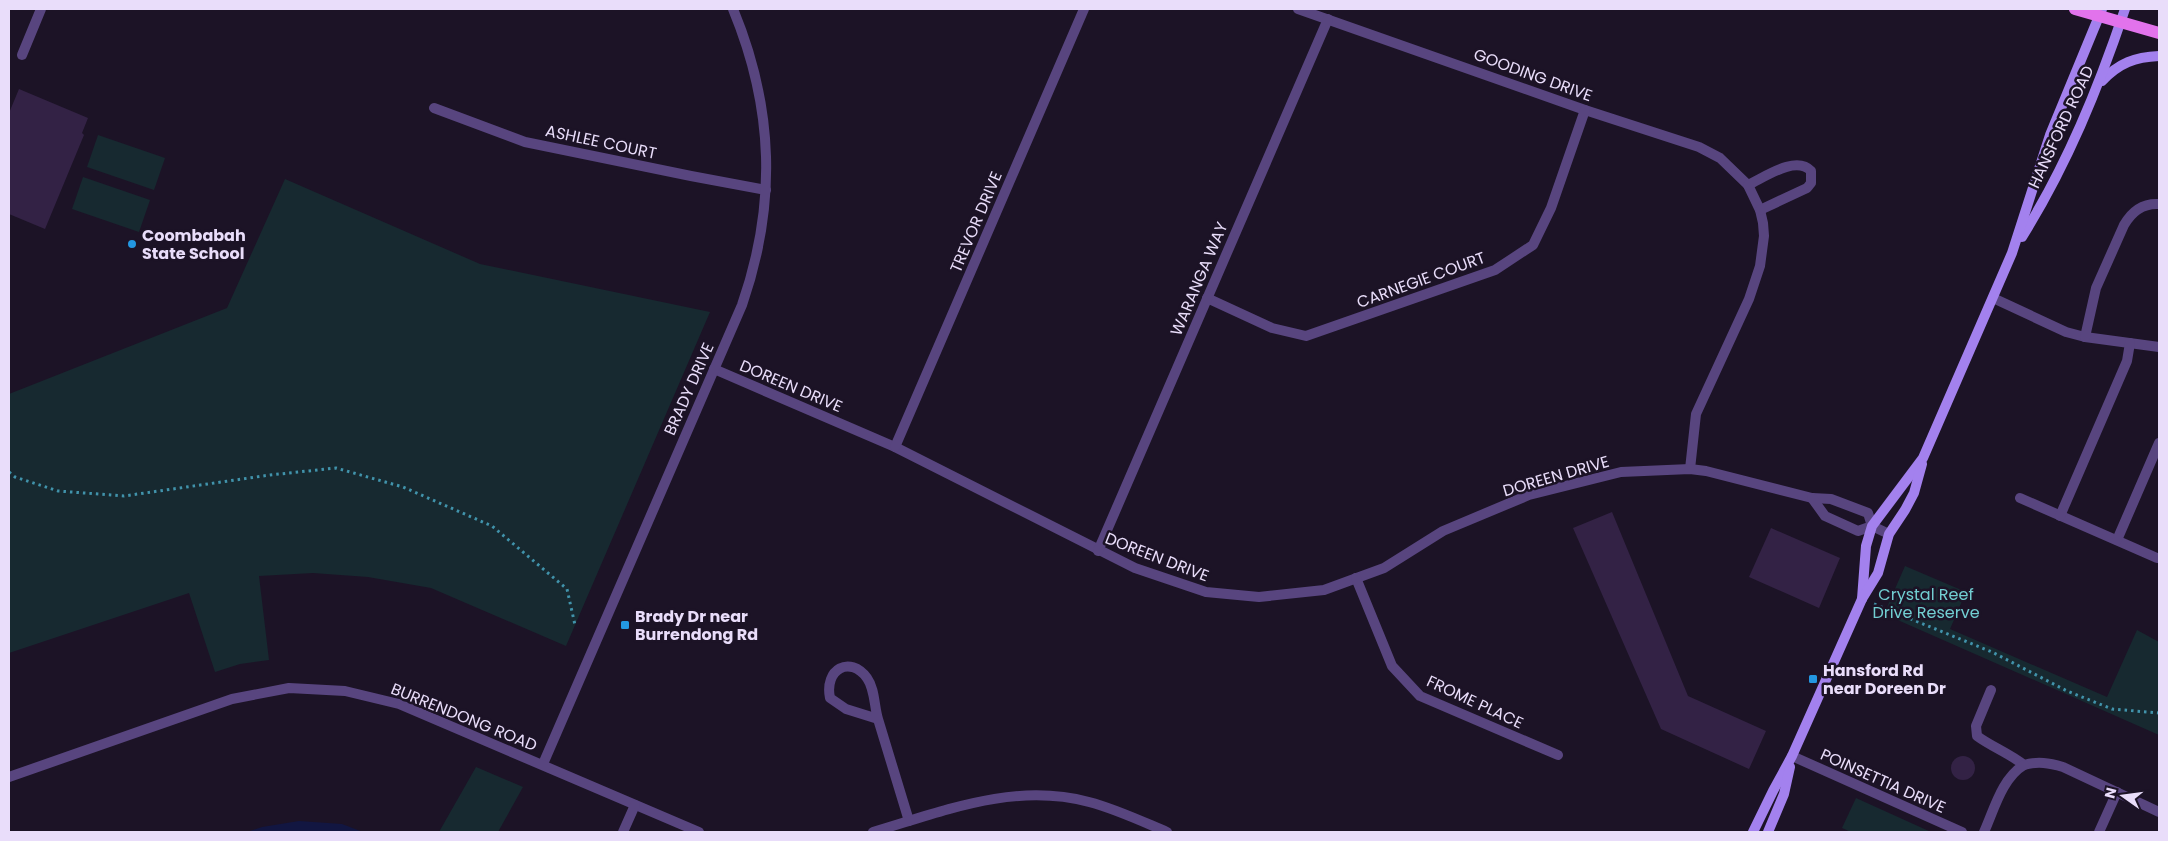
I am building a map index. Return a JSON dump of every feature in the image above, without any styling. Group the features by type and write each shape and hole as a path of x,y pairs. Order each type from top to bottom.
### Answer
{"main road":[{"path":"2075,9 2100,12 2121,22 2159,33"}],"street":[{"path":"22,55 41,9"},
{"name":"BRADY DRIVE","path":"543,764 742,306 752,275 762,232 766,190 764,127 759,91 752,61 733,9"},
{"name":"TREVOR DRIVE","path":"895,447 1084,9"},
{"name":"GOODING DRIVE","path":"1298,9 1585,110 1699,147 1720,158 1748,184 1760,210 1764,236 1760,266 1749,299 1696,414 1690,469"},
{"name":"HANSFORD ROAD","path":"2012,253 2061,169 2098,85 2125,9"},
{"name":"HANSFORD ROAD","path":"1753,832 1792,756 1862,599 1878,573 1889,534 1914,493 1923,458 2012,253 2050,135 2100,12"},
{"name":"WARANGA WAY","path":"1098,551 1328,19"},
{"path":"2098,85 2124,62 2144,57 2159,56"},
{"name":"ASHLEE COURT","path":"434,108 525,142 766,190"},
{"name":"CARNEGIE COURT","path":"1208,298 1272,328 1306,336 1495,270 1533,245 1551,208 1585,110"},
{"path":"1748,184 1795,164 1807,167 1811,171 1811,183 1807,188 1760,210"},
{"path":"2085,337 2096,288 2128,217 2139,208 2159,204"},
{"path":"1993,298 2057,328 2085,337 2159,347"},
{"path":"2060,516 2127,361 2130,343"},
{"name":"DOREEN DRIVE","path":"714,369 895,447 1134,568 1206,592 1259,597 1324,590 1384,568 1443,531 1530,495 1621,472 1690,469 1706,471 1812,498 1831,499 1868,514 1872,526"},
{"path":"2117,540 2159,443"},
{"name":"HANSFORD ROAD","path":"1862,599 1866,546 1872,526 1923,458"},
{"name":"DOREEN DRIVE","path":"1812,498 1825,516 1858,531 1872,526 1889,534"},
{"path":"2020,498 2157,558"},
{"name":"FROME PLACE","path":"1356,578 1392,666 1420,696 1558,755"},
{"path":"878,719 846,709 830,698 828,688 830,679 835,671 845,667 854,668 862,672 868,680 909,821"},
{"name":"BURRENDONG ROAD","path":"9,777 232,699 290,688 345,691 399,704 699,832"},
{"path":"1991,690 1976,726 1977,736 2024,765"},
{"name":"HANSFORD ROAD","path":"1768,832 1784,794 1792,756"},
{"name":"POINSETTIA DRIVE","path":"1792,756 1962,832"},
{"path":"1984,832 2010,777 2016,769 2033,762 2055,764 2159,812"},
{"path":"2100,832 2117,792"},
{"path":"873,832 976,801 998,797 1042,795 1088,802 1124,814 1167,832"},
{"path":"623,832 635,805"}],"path":[{"path":"9,472 15,477 58,491 124,496 270,475 336,468 394,484 492,526 567,589 575,625"},
{"path":"1862,599 1992,652 2076,695 2112,708 2159,712"}],"green space":[{"path":"98,135 165,158 154,190 87,167"},
{"path":"83,177 150,200 139,232 72,209"},
{"path":"285,179 480,264 710,312 566,646 431,588 368,577 313,573 259,576 269,660 240,664 215,672 189,593 9,653 9,394 227,308"},
{"name":"Crystal Reef Drive Reserve","path":"1905,566 1966,592 1950,629 2107,697 2137,630 2159,642 2159,735 1884,614"},
{"path":"476,767 523,787 498,832 439,832"},
{"path":"1856,798 1931,832 1851,832 1842,828"}],"shaded area":[{"path":"299,821 342,824 363,832 247,832 262,827"}],"building":[{"path":"19,89 88,118 82,133 84,135 45,229 9,214 9,113"},
{"path":"1612,512 1688,696 1766,731 1749,769 1661,729 1573,528"},
{"path":"1771,528 1840,558 1819,608 1749,577"},
{"path":"1963,756 1971,760 1975,768 1971,776 1963,780 1955,776 1951,768 1955,760"}],"place":[{"name":"Coombabah State School","path":"132,244"},
{"name":"Brady Dr near Burrendong Rd","path":"625,625"},
{"name":"Hansford Rd near Doreen Dr","path":"1813,679"}]}
